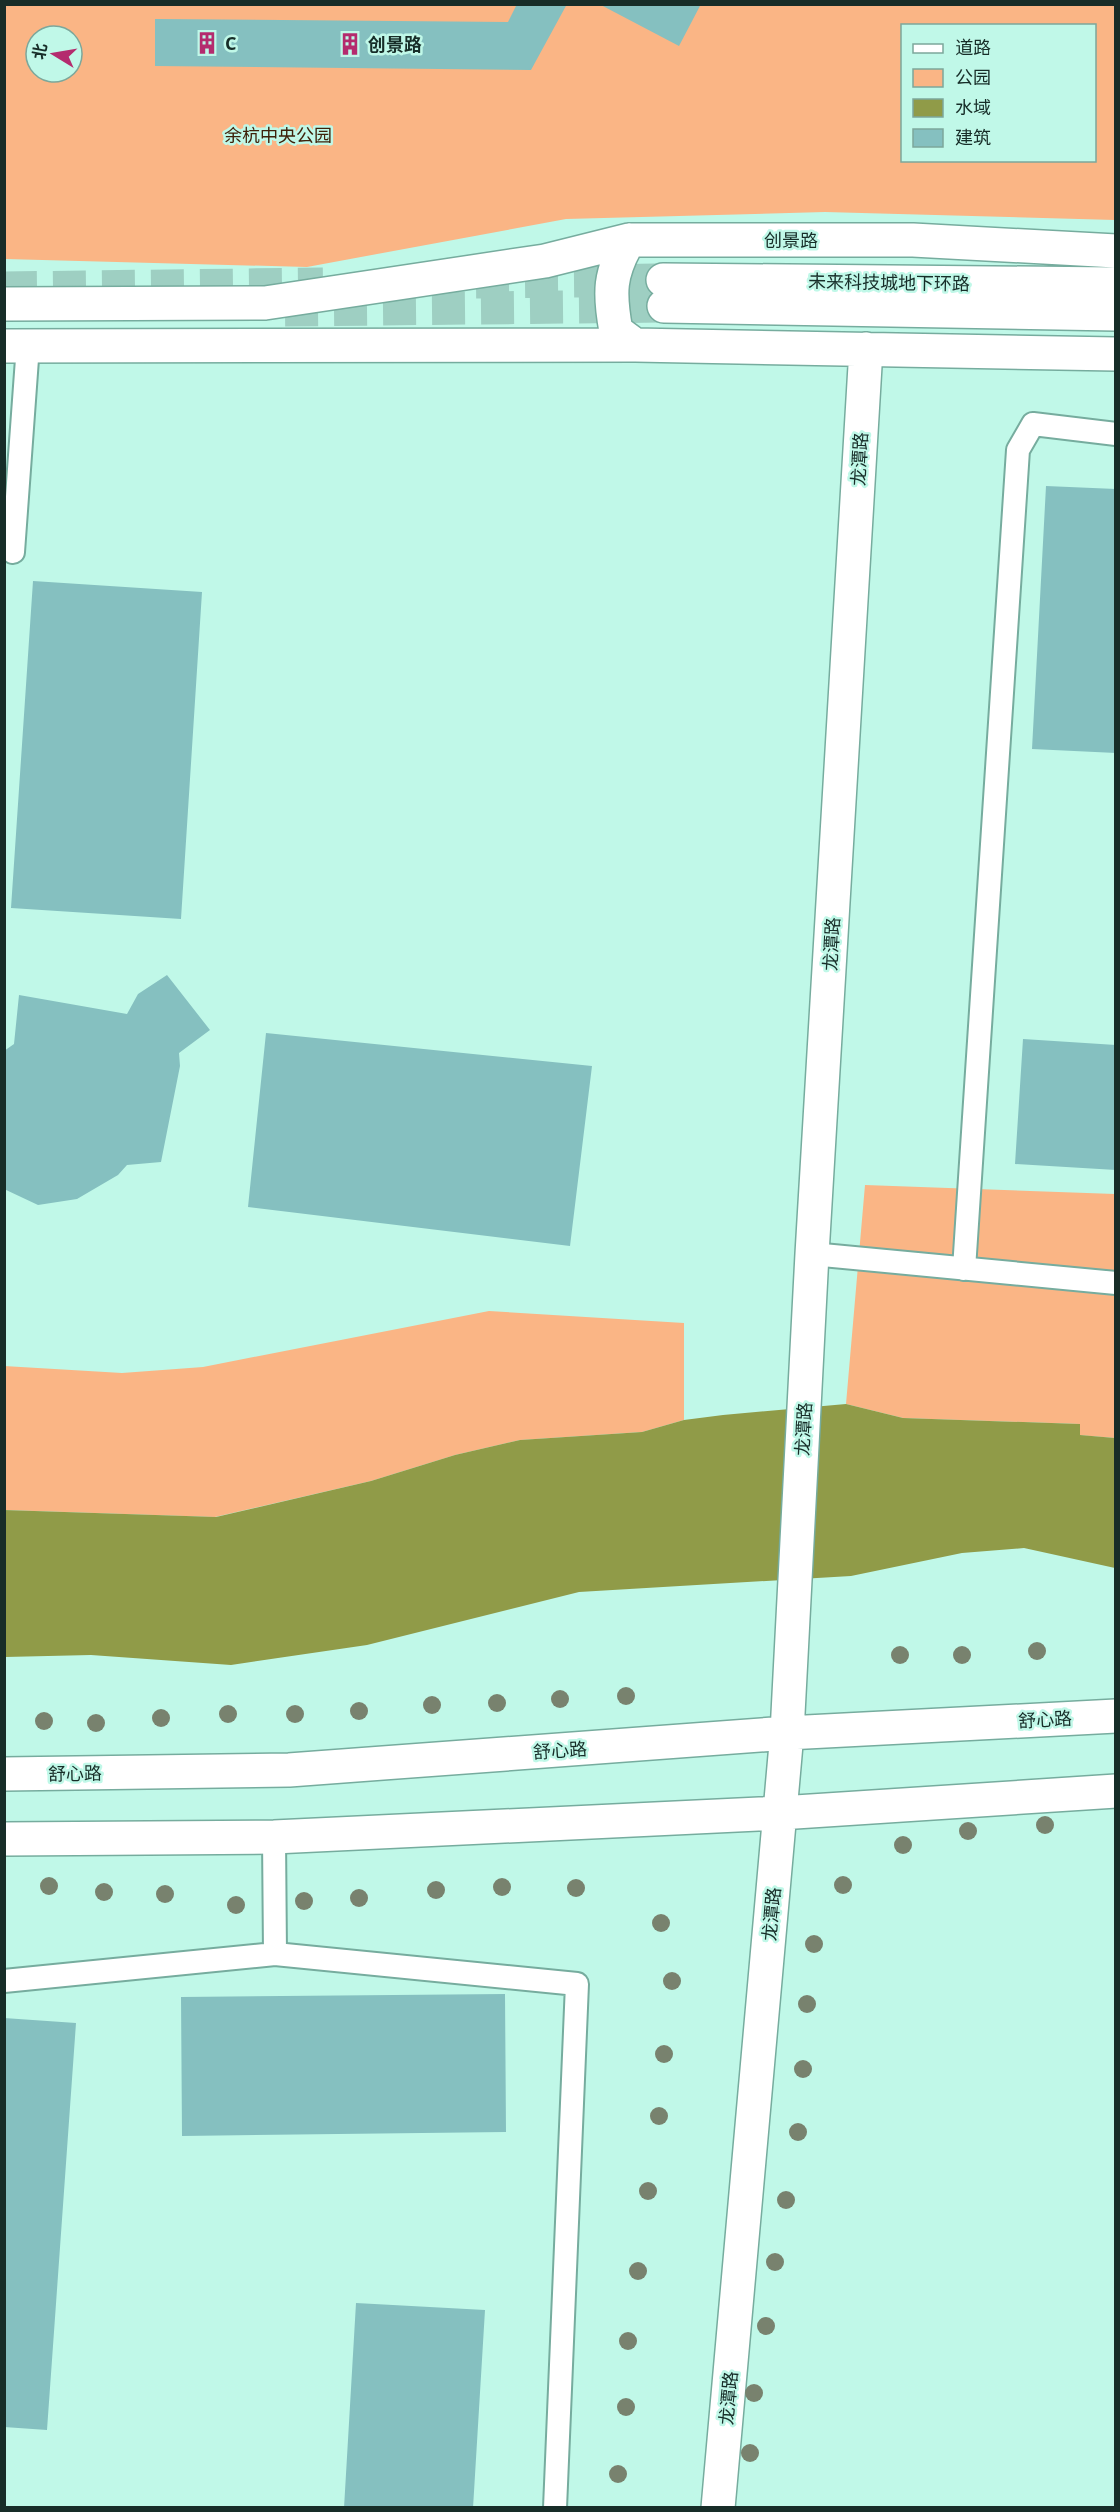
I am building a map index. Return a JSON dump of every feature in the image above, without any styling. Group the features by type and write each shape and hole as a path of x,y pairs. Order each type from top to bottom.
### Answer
{"street":[{"name":"创景路","path":"4,304 265,303 544,261 629,240 913,240 1116,251"},
{"path":"629,240 617,260 610,297 616,331 635,345"},
{"name":"未来科技城地下环路","path":"1116,284 664,293 1116,314"},
{"path":"16,346 635,345 1116,354"},
{"name":"龙潭路","path":"718,2508 787,1733 812,1254 866,349"},
{"name":"舒心路","path":"4,1774 289,1770 787,1733 1116,1716"},
{"path":"4,1839 274,1837 780,1813 1116,1791"}],"lane":[{"path":"13,552 16,346"},
{"path":"964,1269 1018,450 1033,424 1116,434"},
{"path":"812,1254 1116,1283"},
{"path":"274,1837 275,1954"},
{"path":"4,1981 275,1954 577,1984 555,2508"}],"green space":[{"name":"余杭中央公园","path":"5,5 1115,5 1115,220 825,212 566,219 307,267 5,259"},
{"path":"865,1185 1115,1194 1115,1438 1079,1435 1080,1424 903,1418 846,1404"},
{"path":"489,1311 684,1323 684,1420 642,1432 520,1440 455,1455 371,1481 215,1517 5,1510 4,1366 122,1373 203,1367"}],"water":[{"path":"846,1404 903,1418 1080,1424 1080,1435 1115,1438 1115,1568 1024,1548 962,1553 851,1576 579,1592 367,1645 231,1665 91,1655 5,1657 4,1510 216,1517 371,1481 455,1455 520,1440 642,1432 684,1420"}],"building":[{"name":"创景路","path":"517,4 567,4 531,70 155,66 155,19 508,22"},
{"path":"599,4 701,4 679,46"},
{"path":"1046,486 1116,489 1116,753 1032,749"},
{"path":"33,581 202,592 181,919 11,908"},
{"path":"167,975 210,1030 179,1053 180,1066 161,1162 127,1165 118,1175 77,1199 38,1205 4,1189 4,1051 14,1044 19,995 127,1014 138,994"},
{"path":"266,1033 592,1066 570,1246 248,1207"},
{"path":"1023,1039 1116,1045 1116,1170 1015,1164"},
{"path":"505,1994 506,2132 182,2136 181,1997"},
{"path":"4,2018 76,2023 47,2430 4,2427"},
{"path":"356,2303 485,2310 473,2508 344,2508"}],"tunnel":[{"path":"476,282 663,280"},
{"path":"4,288 323,284"},
{"path":"285,310 664,306"}],"place":[{"name":"C","path":"207,43"},
{"name":"创景路","path":"350,44"}]}
